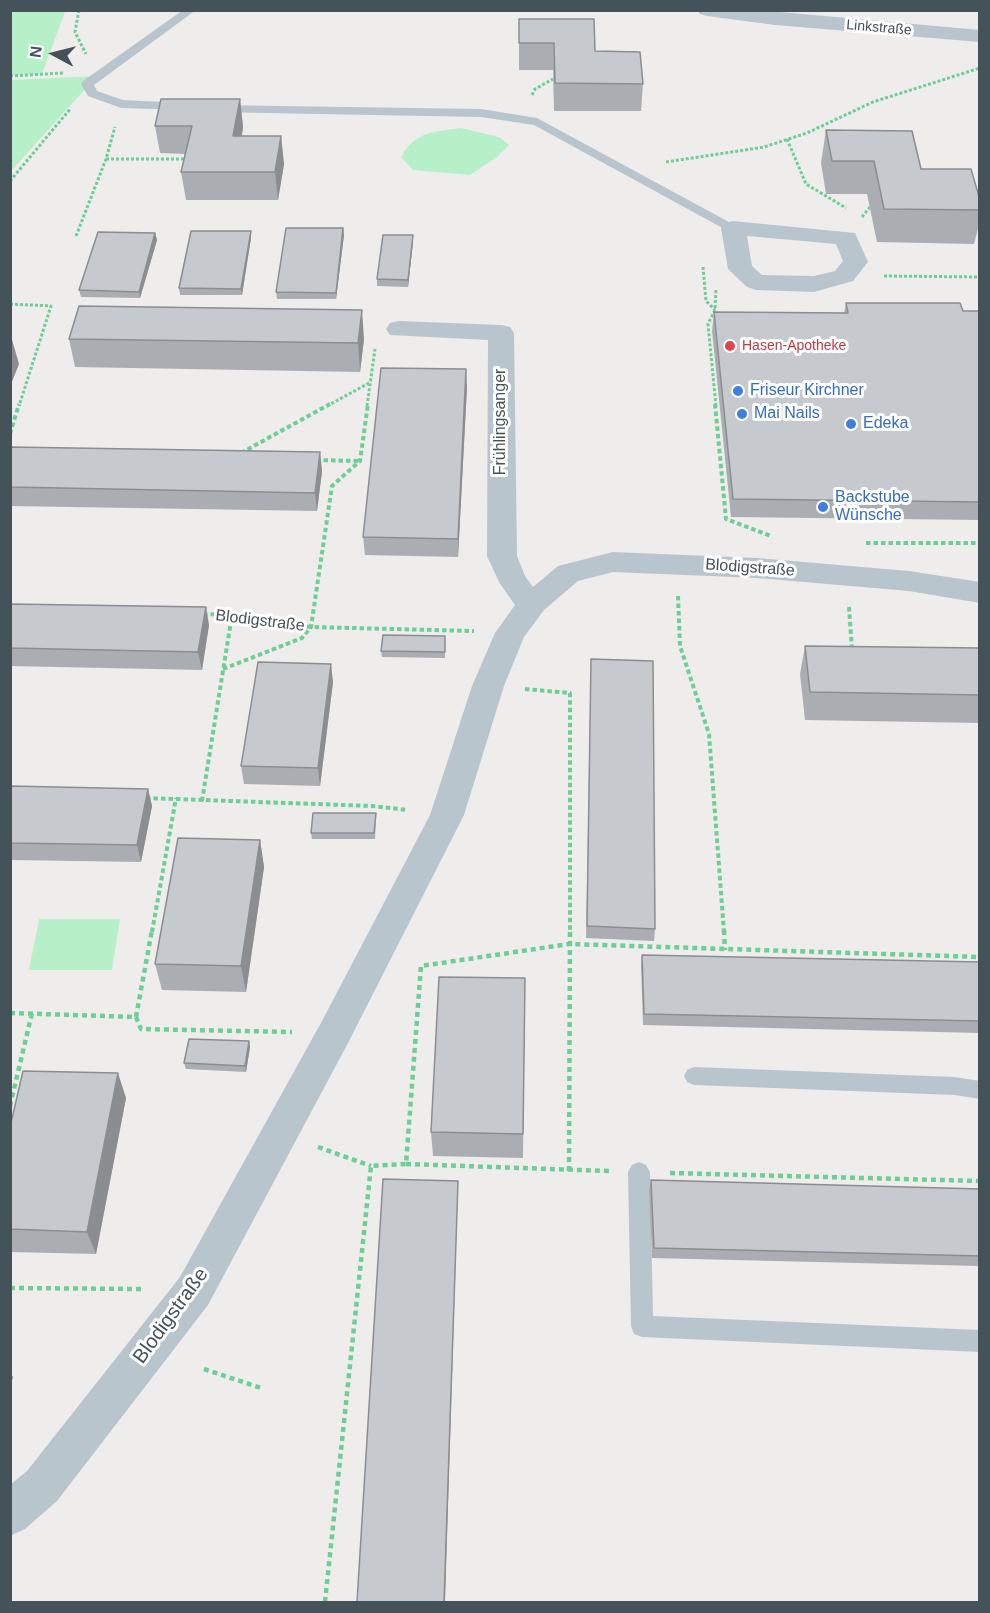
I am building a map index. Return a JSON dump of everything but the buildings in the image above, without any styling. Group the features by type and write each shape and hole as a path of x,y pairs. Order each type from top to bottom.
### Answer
{"street":[{"name":"Linkstraße","path":"707,10 775,19 980,36"},
{"path":"733,228 846,238 856,262 844,276 814,284 756,282 740,269 733,228"},
{"name":"Frühlingsanger","path":"399,329 501,333 502,556 510,578 525,598 533,603"},
{"name":"Blodigstraße","path":"10,1514 42,1486 194,1291 335,1032 447,815 488,686 510,633 533,603 568,573 613,561 676,563 909,581 980,593"}],"lane":[{"path":"191,10 87,84 92,93 121,104 259,111 481,113 537,122 733,228"},
{"path":"694,1076 955,1086 980,1090"},
{"path":"639,1172 642,1326 980,1341"}],"path":[{"path":"79,10 75,32 97,76"},
{"path":"620,167 764,147 807,133 873,102 980,68"},
{"path":"10,76 60,73 97,76"},
{"path":"10,181 68,110 92,93"},
{"path":"76,236 106,159 121,104"},
{"path":"787,140 806,184 862,217"},
{"path":"106,159 194,159"},
{"path":"844,276 980,278"},
{"path":"717,299 715,310 708,324 726,519 778,539"},
{"path":"706,301 715,310"},
{"path":"10,304 51,306 10,434"},
{"path":"224,669 302,638 311,627 332,486 360,461 375,348"},
{"path":"240,453 371,382"},
{"path":"313,460 360,461"},
{"path":"676,563 680,646 709,734 725,950"},
{"path":"849,608 852,654"},
{"name":"Blodigstraße","path":"197,614 232,615 311,627 442,629 510,633"},
{"path":"202,801 232,615"},
{"path":"488,686 570,693 569,1171"},
{"path":"141,797 372,806 447,815"},
{"path":"176,798 136,1017 141,1029 335,1032"},
{"path":"406,1164 421,966 569,944 980,957"},
{"path":"10,1013 136,1017"},
{"path":"10,1106 32,1013"},
{"path":"280,1134 371,1166 406,1164 569,1171 980,1181"},
{"path":"326,1602 371,1166"},
{"path":"10,1288 194,1291"},
{"path":"204,1369 261,1388"}],"green space":[{"path":"11,11 65,12 42,74 11,75"},
{"path":"97,76 11,171 10,80"},
{"path":"461,128 499,137 509,145 497,157 470,175 413,170 401,157 419,137"},
{"path":"39,919 120,919 112,970 29,970"}],"place":[{"name":"Hasen-Apotheke","path":"730,346"},
{"name":"Friseur Kirchner","path":"738,391"},
{"name":"Mai Nails","path":"742,414"},
{"name":"Edeka","path":"851,424"},
{"name":"Backstube Wünsche","path":"823,507"}]}
